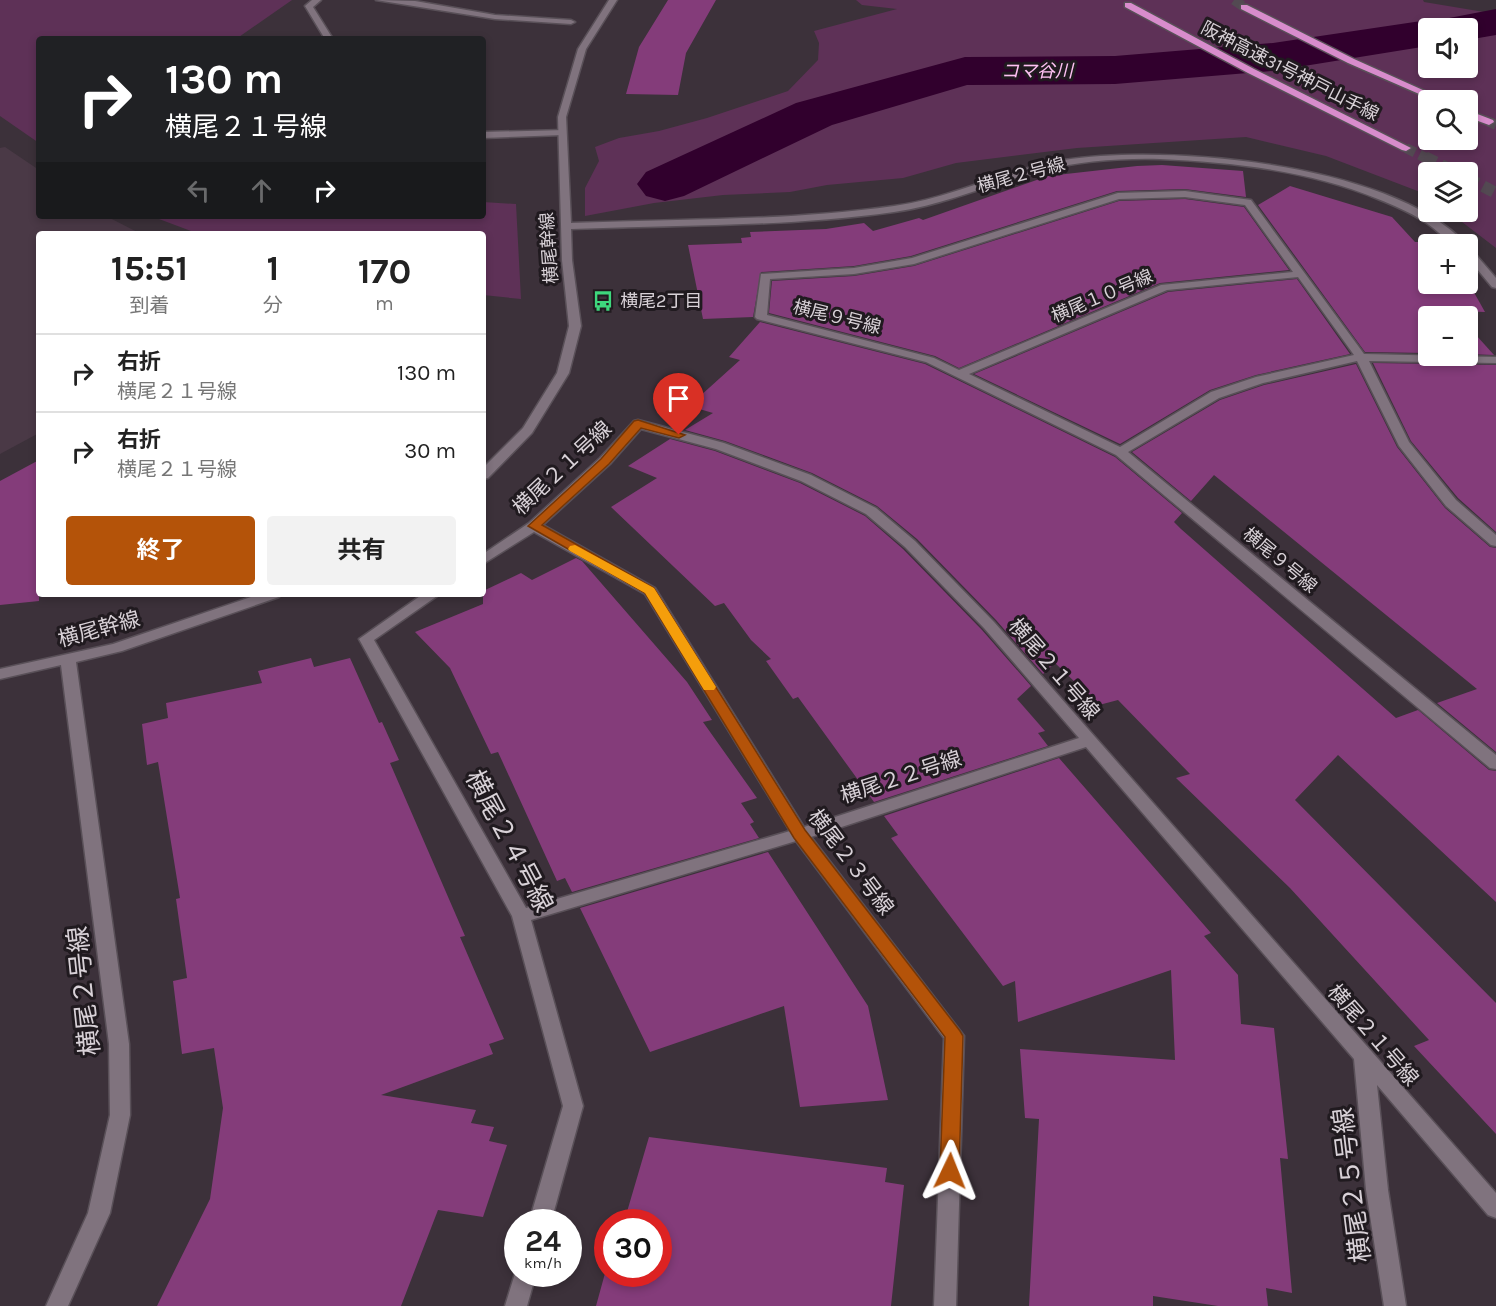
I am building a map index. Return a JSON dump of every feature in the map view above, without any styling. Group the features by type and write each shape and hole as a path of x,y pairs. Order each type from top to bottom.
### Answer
{"highway":[{"name":"阪神高速31号神戸山手線","path":"1128,5 1251,71 1406,148"},
{"name":"阪神高速31号神戸山手線","path":"1244,7 1351,61 1418,90"},
{"path":"1478,117 1489,122"}],"street":[{"path":"317,0 309,6 326,36"},
{"path":"380,0 415,3 495,17 572,22"},
{"name":"横尾幹線","path":"486,472 528,430 563,373 575,326 566,226 562,117 582,49 613,0"},
{"path":"486,135 562,132"},
{"name":"横尾２号線","path":"566,226 879,211 916,206 1013,174 1056,164 1153,156 1233,162 1329,180 1403,207 1451,234"},
{"name":"横尾９号線","path":"1496,542 1451,503 1403,443 1361,357 1248,202 1185,194 1118,196 914,261 854,271 765,276 761,317 930,360 1120,452 1496,764"},
{"path":"1478,264 1496,285"},
{"name":"横尾１０号線","path":"959,374 1165,287 1300,274"},
{"path":"1120,452 1215,395 1260,380 1361,357 1496,360"},
{"name":"横尾２１号線","path":"486,558 534,526 605,461 638,424 720,446 806,478 872,511 910,544 989,625 1496,1208"},
{"name":"横尾２３号線","path":"534,526 650,591 800,834 954,1036 945,1306"},
{"name":"横尾幹線","path":"0,674 68,660 170,632 266,597"},
{"name":"横尾２４号線","path":"429,597 366,639 521,916 573,1106 544,1209"},
{"name":"横尾２号線","path":"57,1306 99,1213 120,1114 119,1044 68,660"},
{"name":"横尾２２号線","path":"521,916 800,834 1088,741"},
{"name":"横尾２５号線","path":"1365,1056 1377,1190 1395,1306"},
{"path":"516,1306 521,1287"}],"shaded area":[{"path":"0,0 292,0 240,36 36,36 36,141 0,116"},
{"path":"856,0 1423,0 1496,14 1496,248 1462,222 1478,222 1478,162 1418,162 1418,191 1326,156 1246,137 1077,148 956,163 903,178 827,185 790,192 723,195 654,203 585,216 585,188 599,161 595,147 619,138 659,131 707,118 788,91 818,60 819,43 814,31 897,9 862,5"},
{"path":"5,147 36,168 36,219 112,219 135,231 36,231 36,435 0,454 0,148"},
{"path":"486,202 516,204 521,299 486,295 486,231 191,231 159,219 486,219"}],"building":[{"path":"668,0 716,0 686,53 678,95 626,94 639,47"},
{"path":"1162,165 1243,171 1246,197 1185,189 1117,191 911,256 854,266 761,272 753,317 703,319 688,245 742,243 741,238 751,237 750,232 826,229 864,223 873,231 919,218 923,220 1048,176"},
{"path":"1290,186 1392,217 1415,242 1418,242 1418,294 1475,294 1485,312 1478,312 1478,306 1418,306 1418,353 1365,352 1258,205"},
{"path":"1185,199 1244,207 1289,270 1160,283 959,368 935,356 769,313 772,281 854,276 914,266 1119,201"},
{"path":"1297,279 1350,354 1256,375 1210,390 1120,444 974,374 1168,292"},
{"path":"760,322 925,364 1115,457 1182,513 1174,522 1181,529 1396,718 1418,710 1489,770 1496,771 1496,902 1338,755 1295,800 1496,1003 1496,1134 1414,1046 1429,1040 1290,888 1176,778 1190,774 1118,700 1099,705 1055,663 1043,674 996,620 917,539 877,506 812,473 725,441 685,430 713,413 689,406 740,360 729,357"},
{"path":"1478,337 1494,355 1478,354"},
{"path":"1373,363 1418,364 1418,366 1496,365 1496,532 1458,498 1411,441"},
{"path":"1356,364 1397,447 1445,508 1490,547 1496,548 1496,752 1437,703 1477,689 1214,475 1191,501 1132,452 1220,400 1264,385"},
{"path":"670,439 715,451 800,483 865,516 903,549 982,630 1031,686 1017,699 1045,731 1038,733 1048,746 874,802 798,697 793,699 766,661 771,659 751,640 724,603 715,606 611,507 657,478 628,466"},
{"path":"36,462 36,597 39,597 39,601 0,605 0,481"},
{"path":"576,558 582,561 687,682 712,720 703,722 757,798 741,803 754,822 750,824 759,838 572,892 565,878 557,881 498,752 491,754 450,668 415,632 483,604 486,590 521,573 532,580"},
{"path":"311,658 314,667 350,658 379,723 382,722 399,760 390,763 465,936 460,937 504,1039 489,1044 493,1054 381,1095 476,1110 471,1123 494,1127 489,1141 507,1145 483,1217 438,1210 401,1306 157,1306 210,1199 223,1108 214,1048 182,1054 173,981 187,978 176,899 180,898 158,762 147,765 142,724 168,718 166,703 262,683 258,671"},
{"path":"1059,758 1211,933 1204,936 1238,975 1241,1024 1274,1028 1288,1159 1280,1158 1292,1293 1266,1288 1268,1306 1218,1306 1153,1296 1153,1306 1029,1306 1039,1119 1025,1118 1020,1049 1175,1060 1171,970 1018,1022 1015,981 1003,986 891,838 898,835 884,816"},
{"path":"768,852 868,1006 888,1100 800,1107 784,1006 650,1052 580,908"},
{"path":"649,1137 887,1168 885,1182 904,1185 891,1306 596,1306 601,1287 672,1287 672,1209 628,1209"}],"waterway":[{"name":"コマ谷川","path":"1478,25 1496,22"},
{"name":"コマ谷川","path":"665,184 814,114 965,71 1115,70 1273,57 1418,35"}],"tunnel":[{"path":"1234,0 1244,7"},
{"path":"1489,122 1496,125"},
{"path":"1406,148 1428,159"},
{"path":"1425,157 1435,162"},
{"path":"1478,184 1496,193"}],"slow traffic":[{"path":"575,549 650,591 709,687"}],"place":[{"name":"横尾2丁目","path":"603,301"}],"route":[{"path":"679,435 638,424 605,461 534,526 650,591 800,834 954,1036 950,1171"}]}
